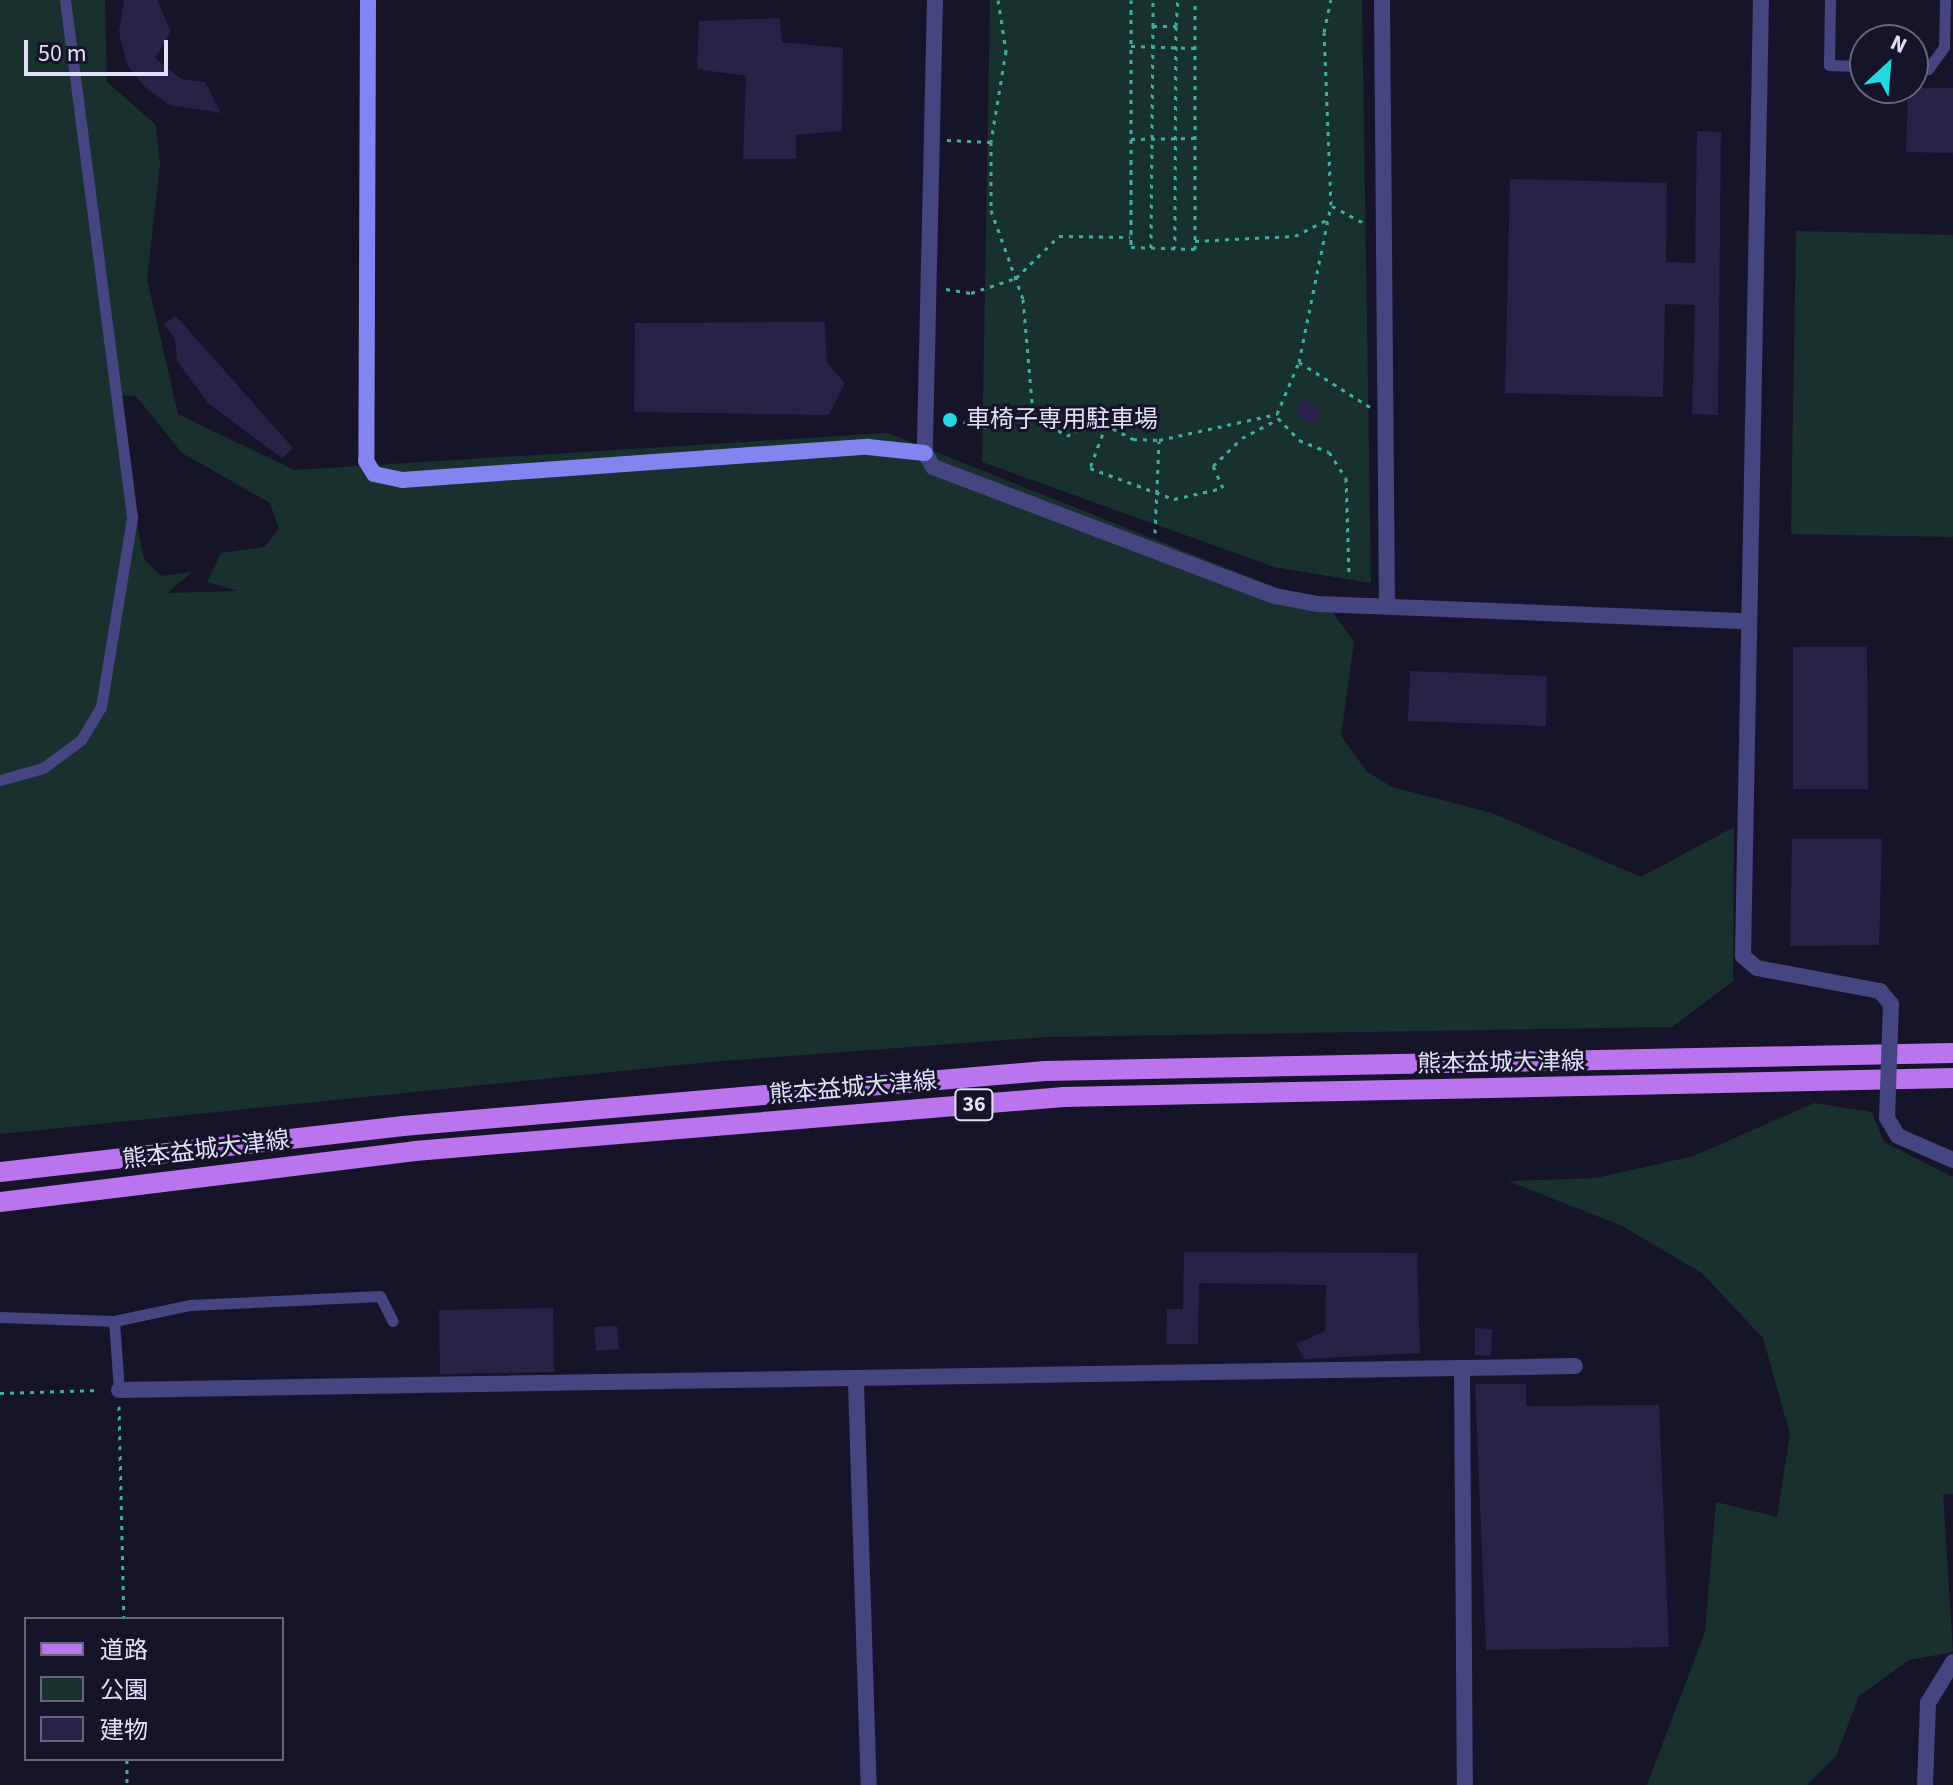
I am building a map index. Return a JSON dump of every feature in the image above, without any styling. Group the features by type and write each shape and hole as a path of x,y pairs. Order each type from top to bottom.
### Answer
{"main road":[{"name":"熊本益城大津線","path":"0,1172 419,1124 1045,1071 1953,1053"},
{"name":"熊本益城大津線","path":"0,1202 415,1151 1064,1097 1953,1078"}],"street":[{"path":"368,0 366,461 374,474 402,480 868,447 925,453"},
{"path":"935,0 925,453 933,467 1275,596 1387,606 1747,621"},
{"path":"1382,0 1387,606"},
{"path":"1761,0 1743,956 1757,968 1880,991 1891,1004 1887,1118 1898,1136 1953,1160"},
{"path":"119,1390 856,1382 1462,1372 1575,1366"},
{"path":"1462,1372 1465,1785"},
{"path":"856,1382 869,1785"},
{"path":"1925,1785 1928,1703 1953,1662"}],"lane":[{"path":"0,780 43,768 81,740 101,707 132,517 65,0"},
{"path":"1830,0 1829,65 1849,66"},
{"path":"1929,68 1944,47 1945,0"},
{"path":"0,1317 114,1321 190,1305 380,1296 393,1321"},
{"path":"114,1321 119,1390"}],"path":[{"path":"998,0 1006,51 991,142 991,210 1016,278 1033,414 1067,436 1095,419 1133,439 1159,440 1277,417"},
{"path":"1131,0 1131,247 1195,249 1195,0"},
{"path":"1151,248 1153,0"},
{"path":"1175,248 1173,139 1178,0"},
{"path":"1106,425 1090,468 1174,499 1223,488 1213,466 1242,438 1277,417 1299,362 1331,205 1324,32 1331,0"},
{"path":"1153,26 1176,26"},
{"path":"1131,46 1195,48"},
{"path":"1131,139 1195,138"},
{"path":"944,140 991,142"},
{"path":"1331,205 1355,223 1373,225"},
{"path":"1195,241 1295,236 1328,220"},
{"path":"942,289 971,293 1016,278 1059,236 1131,237"},
{"path":"1299,362 1375,410"},
{"path":"941,417 991,428 1033,414"},
{"path":"1277,417 1299,440 1329,452 1346,478 1349,575"},
{"path":"1155,533 1159,440"},
{"path":"0,1393 119,1390 124,1617"},
{"path":"127,1761 127,1785"}],"green space":[{"path":"0,0 105,0 107,82 156,125 160,164 147,279 178,414 294,470 888,433 1330,609 1354,641 1341,736 1367,772 1392,787 1492,813 1641,877 1734,827 1733,981 1672,1027 1046,1037 709,1062 0,1134","holes":["111,395 136,396 182,453 270,503 279,529 264,547 221,553 207,582 238,591 167,593 192,572 161,576 144,559"]},
{"path":"990,0 1362,0 1371,583 1274,567 982,462"},
{"path":"1796,231 1953,235 1953,537 1791,534"},
{"path":"1814,1103 1872,1112 1884,1142 1953,1177 1953,1494 1943,1494 1953,1652 1909,1660 1859,1696 1836,1756 1807,1785 1647,1785 1705,1632 1716,1502 1777,1517 1790,1434 1763,1338 1702,1273 1622,1226 1508,1181 1596,1178 1694,1156"}],"building":[{"path":"124,0 157,0 171,32 155,58 181,79 205,82 221,113 169,105 145,87 127,65 119,32"},
{"path":"780,18 782,42 843,48 842,131 796,135 796,159 743,159 746,76 697,69 699,21"},
{"path":"1929,88 1953,88 1953,153 1906,152 1908,104 1929,104"},
{"path":"1697,131 1721,132 1718,415 1692,414 1695,305 1665,304 1663,397 1505,393 1510,179 1667,183 1666,262 1695,263"},
{"path":"176,316 293,448 282,458 208,403 177,361 175,338 163,324"},
{"path":"825,322 827,363 845,383 829,415 634,412 635,323"},
{"path":"1302,398 1323,409 1315,425 1294,415"},
{"path":"1793,647 1867,647 1868,789 1793,789"},
{"path":"1410,671 1547,676 1546,726 1408,721"},
{"path":"1792,839 1882,839 1879,945 1790,946"},
{"path":"1184,1252 1417,1253 1420,1353 1304,1359 1296,1344 1325,1331 1326,1285 1199,1283 1198,1344 1166,1344 1167,1309 1183,1309"},
{"path":"553,1308 554,1372 440,1374 439,1310"},
{"path":"617,1326 619,1349 596,1351 594,1327"},
{"path":"1475,1328 1492,1329 1491,1356 1475,1355"},
{"path":"1475,1384 1526,1384 1526,1406 1659,1405 1669,1647 1486,1650"}],"place":[{"name":"車椅子専用駐車場","path":"950,420"}]}
